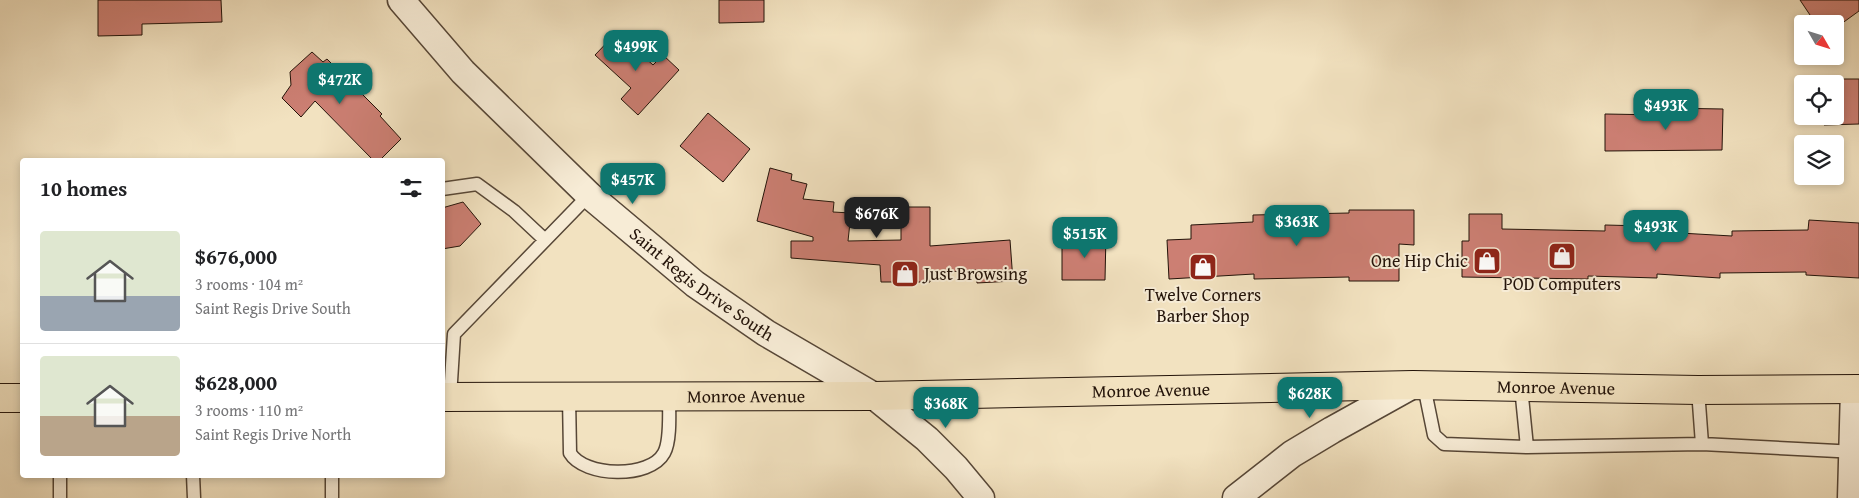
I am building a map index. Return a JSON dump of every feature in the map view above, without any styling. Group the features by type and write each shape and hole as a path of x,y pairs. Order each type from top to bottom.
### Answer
{"main road":[{"name":"Monroe Avenue","path":"446,397 874,396 1419,386 1698,390 1856,389"},
{"path":"0,398 20,398"}],"street":[{"name":"Saint Regis Drive South","path":"401,0 463,72 589,195 694,284 766,333 874,396 927,439 956,468 981,498"},
{"path":"1236,498 1292,454 1332,430 1419,386"},
{"path":"1851,498 1855,452 1856,389"}],"lane":[{"path":"445,189 477,184 514,211 545,240"},
{"path":"446,397 454,334 589,195"},
{"path":"1419,386 1434,435 1444,444 1527,447 1702,444 1855,452"},
{"path":"1521,387 1527,447"},
{"path":"1698,390 1702,444"},
{"path":"569,396 570,453 574,460 588,468 640,471 652,466 664,454 668,445 670,396"},
{"path":"60,478 60,498"},
{"path":"193,478 194,498"},
{"path":"332,478 332,498"}],"building":[{"path":"98,0 221,0 222,22 142,24 142,35 98,36"},
{"path":"719,0 764,0 764,22 719,23"},
{"path":"1800,0 1859,0 1859,11 1844,22 1844,15 1810,15"},
{"path":"617,32 653,65 663,55 679,70 638,115 621,99 631,88 595,55"},
{"path":"312,52 323,62 327,59 382,114 380,116 401,139 382,158 371,158 315,101 301,117 282,98 291,85 290,72"},
{"path":"1844,79 1859,79 1859,124 1844,124"},
{"path":"1664,108 1723,109 1722,150 1605,151 1605,114 1664,115"},
{"path":"708,113 750,149 723,182 680,146"},
{"path":"770,168 792,174 791,180 807,184 803,199 834,202 833,212 851,213 848,241 901,240 901,207 930,207 930,246 1010,240 1013,281 977,283 976,270 930,273 930,282 881,282 880,265 791,258 791,241 813,241 813,237 757,221"},
{"path":"463,202 481,224 460,246 445,248 445,207"},
{"path":"1349,210 1414,210 1414,245 1399,244 1399,281 1349,281 1349,277 1254,279 1254,274 1169,279 1167,240 1191,239 1191,225 1253,222 1253,215 1349,213"},
{"path":"1469,214 1502,214 1502,229 1605,231 1605,225 1645,226 1645,231 1732,236 1732,231 1808,230 1809,220 1859,223 1859,278 1806,275 1806,272 1720,273 1720,278 1657,274 1657,278 1588,276 1588,279 1462,277 1462,241 1469,241"},
{"path":"1083,234 1106,234 1105,280 1062,280 1062,245 1083,245"}],"place":[{"name":"POD Computers","path":"1562,256"},
{"name":"One Hip Chic","path":"1487,261"},
{"name":"Twelve Corners Barber Shop","path":"1203,267"},
{"name":"Just Browsing","path":"905,274"}]}
